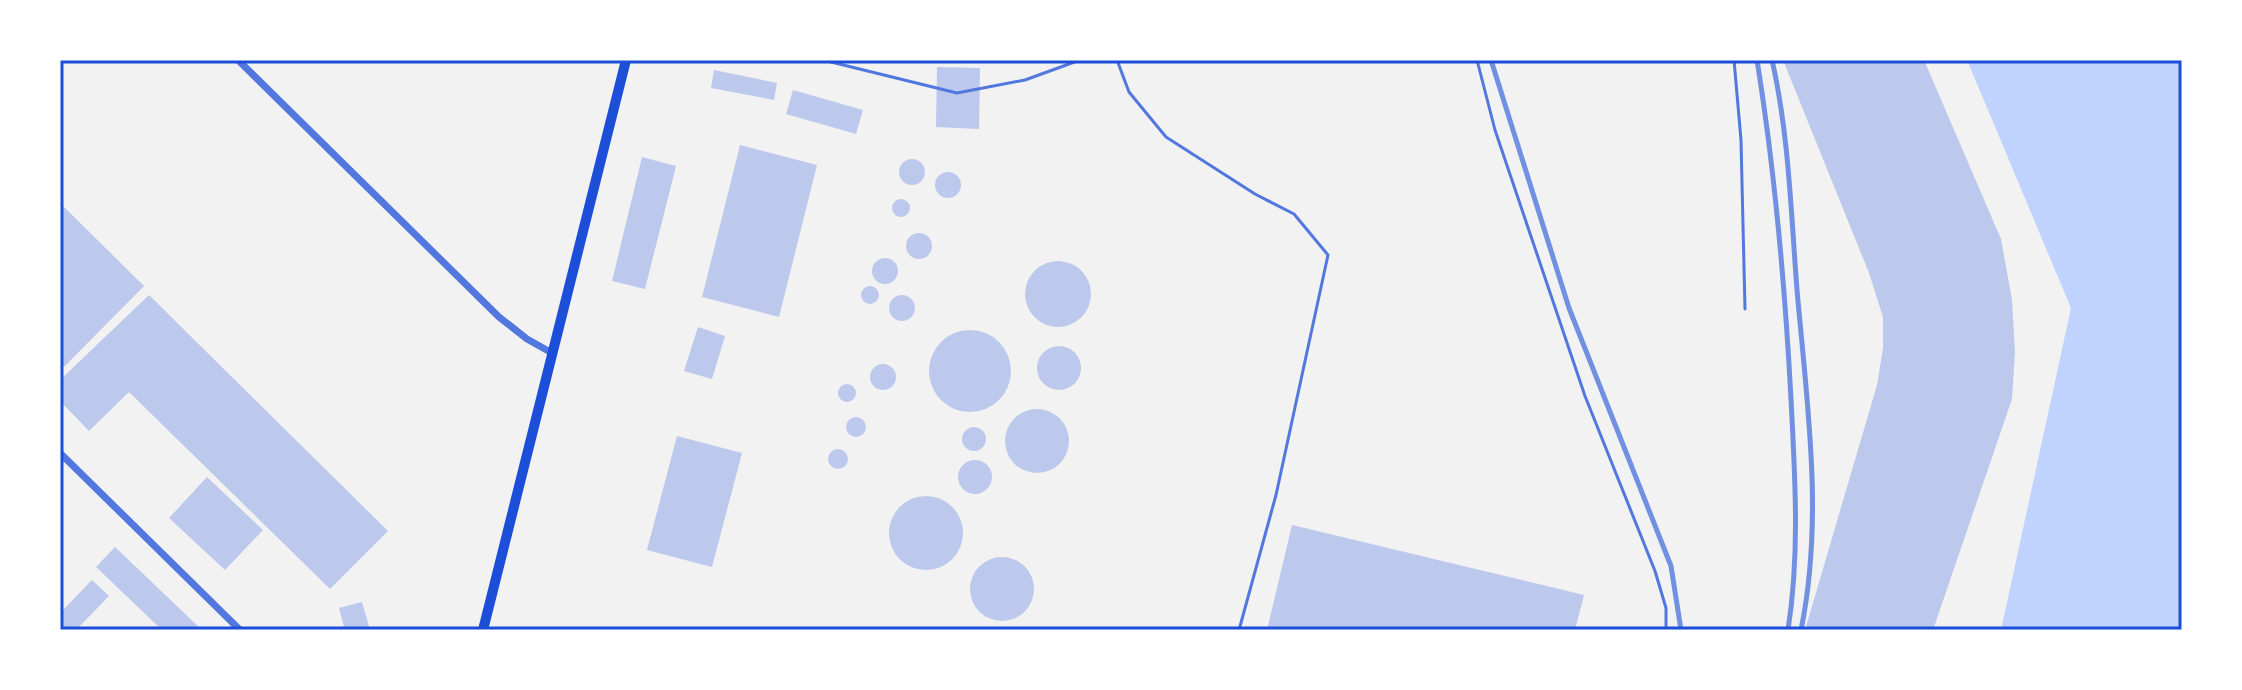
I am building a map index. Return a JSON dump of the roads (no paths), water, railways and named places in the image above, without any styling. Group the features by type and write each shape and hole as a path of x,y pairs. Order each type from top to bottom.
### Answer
{"main road":[{"path":"483,630 626,60"}],"street":[{"path":"238,60 499,317 527,339 552,353"},
{"path":"60,453 240,630"}],"lane":[{"path":"823,60 957,93 1025,80 1080,60"},
{"path":"1117,60 1129,92 1166,137 1255,194 1294,214 1328,255 1276,495 1239,630"},
{"path":"1477,60 1495,130 1585,396 1655,571 1666,608 1666,630"},
{"path":"1734,60 1741,140 1745,309"}],"water":[{"path":"1967,60 2182,60 2182,630 2001,630 2071,308"}],"railway":[{"path":"1491,60 1569,308 1671,566 1681,630"},
{"path":"1757,60 1778,229 1791,399 1795,544 1788,630"},
{"path":"1772,60 1786,145 1809,418 1811,546 1801,630"}]}
